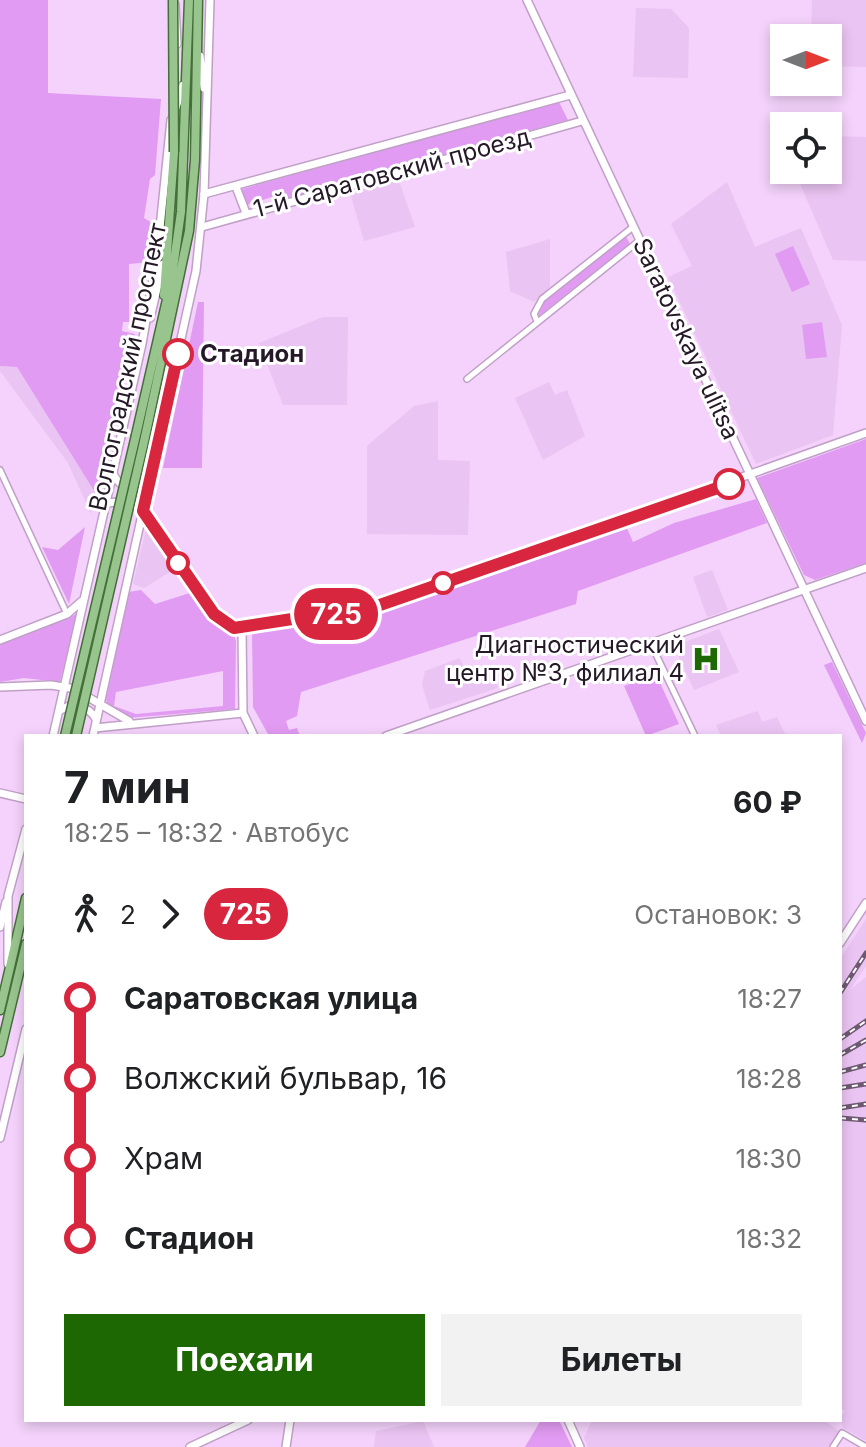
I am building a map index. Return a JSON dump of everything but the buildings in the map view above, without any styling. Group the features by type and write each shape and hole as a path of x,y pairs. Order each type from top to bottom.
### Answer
{"main road":[{"path":"142,344 158,246 170,125 176,95 178,16 172,0"},
{"path":"162,323 174,152 172,0"},
{"name":"Волгоградский проспект","path":"66,734 141,436 181,212 189,0"},
{"name":"Волгоградский проспект","path":"76,734 189,231 198,0"},
{"path":"95,728 187,315 202,227 210,0"},
{"name":"Saratovskaya ulitsa","path":"527,0 866,721"},
{"path":"198,43 207,118"},
{"path":"170,125 188,55"},
{"name":"1-й Саратовский проезд","path":"204,194 570,95"},
{"name":"1-й Саратовский проезд","path":"202,227 582,121"},
{"path":"236,187 246,213"},
{"path":"54,734 168,242"},
{"path":"107,503 128,501 143,511 219,619 242,629 387,603 866,433"},
{"path":"113,474 119,484 127,488 149,483"},
{"path":"392,734 866,568"},
{"path":"0,640 67,614 81,604 87,592"},
{"path":"242,629 243,713 253,734"},
{"path":"0,687 66,687 131,722"},
{"path":"61,710 69,705 82,707 91,712 95,728"},
{"path":"95,728 243,713"},
{"path":"0,793 24,799"},
{"path":"0,927 24,836"},
{"path":"8,896 9,974"},
{"path":"842,940 866,903"},
{"path":"0,1010 24,907"},
{"path":"0,1052 24,952"},
{"path":"0,1138 24,1037"},
{"path":"190,1447 244,1422"},
{"path":"286,1447 290,1422"},
{"path":"569,1422 580,1447"}],"street":[{"path":"537,321 534,314 542,299 633,227"},
{"path":"467,379 640,240"},
{"path":"0,470 67,614"},
{"path":"651,644 694,734"},
{"path":"833,1447 842,1433 866,1447"}],"shaded area":[{"path":"0,0 48,0 48,93 161,99 155,175 150,179 144,218 154,224 150,262 129,264 129,322 123,322 122,331 135,334 96,494 17,367 0,366"},
{"path":"812,0 866,0 866,67 842,66 842,24 811,24"},
{"path":"636,8 671,9 689,28 688,78 633,77"},
{"path":"559,102 568,120 277,201 272,197 247,205 242,189"},
{"path":"842,136 866,137 866,261 833,260 800,184 842,184"},
{"path":"398,178 415,227 364,241 350,193"},
{"path":"727,182 755,247 801,228 842,325 833,435 756,464 668,277 692,266 671,224"},
{"path":"625,235 630,244 538,317 543,301"},
{"path":"550,239 550,287 534,302 510,291 506,252"},
{"path":"793,246 810,284 792,292 775,254"},
{"path":"198,302 204,302 202,468 163,468"},
{"path":"323,317 348,317 347,405 283,405 259,343"},
{"path":"822,322 827,357 806,359 802,325"},
{"path":"0,366 17,367 96,494 91,514 68,463 0,371"},
{"path":"549,382 555,395 567,390 585,436 543,460 515,398"},
{"path":"438,401 438,460 470,461 468,535 367,534 367,446 414,406"},
{"path":"866,439 866,563 815,580 804,575 757,478"},
{"path":"756,499 767,523 578,591 576,604 301,692 297,716 286,721 289,730 297,728 299,734 268,734 253,707 252,632 361,618 412,602 412,598 440,592 447,585 504,564 513,565 533,554 566,543 626,526 633,542 674,523"},
{"path":"147,525 176,568 144,588 133,584"},
{"path":"85,527 69,604 42,547 58,550"},
{"path":"712,570 728,610 707,617 693,577"},
{"path":"141,590 155,604 193,592 219,626 233,632 236,641 235,709 128,718 109,707 106,700 129,592","holes":["223,671 223,706 136,714 114,706 116,692"]},
{"path":"77,614 60,682 24,678 0,682 0,643"},
{"name":"Диагностический центр №3, филиал 4","path":"719,629 739,672 694,690 674,646"},
{"path":"460,658 465,670 471,669 474,677 493,672 498,688 430,710 422,685 425,671"},
{"path":"832,662 866,733 862,743 824,665"},
{"path":"656,674 679,724 645,734 624,686"},
{"path":"758,711 762,722 777,717 785,734 720,734 716,725"},
{"path":"866,919 866,966 850,990 866,977 866,1441 843,1428 841,1422 845,1411 842,1409 842,956"},
{"path":"423,1422 434,1447 374,1447 376,1431"},
{"path":"540,1422 560,1422 572,1447 525,1447"},
{"path":"591,1422 827,1422 840,1432 830,1447 588,1447 584,1438"}],"railway":[{"path":"842,990 866,953"},
{"path":"842,1038 866,1021"},
{"path":"842,1054 866,1040"},
{"path":"842,1071 866,1065"},
{"path":"842,1088 866,1084"},
{"path":"842,1108 866,1104"},
{"path":"842,1118 866,1120"}],"bus line":[{"name":"725","path":"178,354 143,511 214,614 234,628 377,606 729,484"}],"place":[{"name":"Стадион","path":"178,354"},
{"name":"Диагностический центр №3, филиал 4","path":"706,659"}]}
